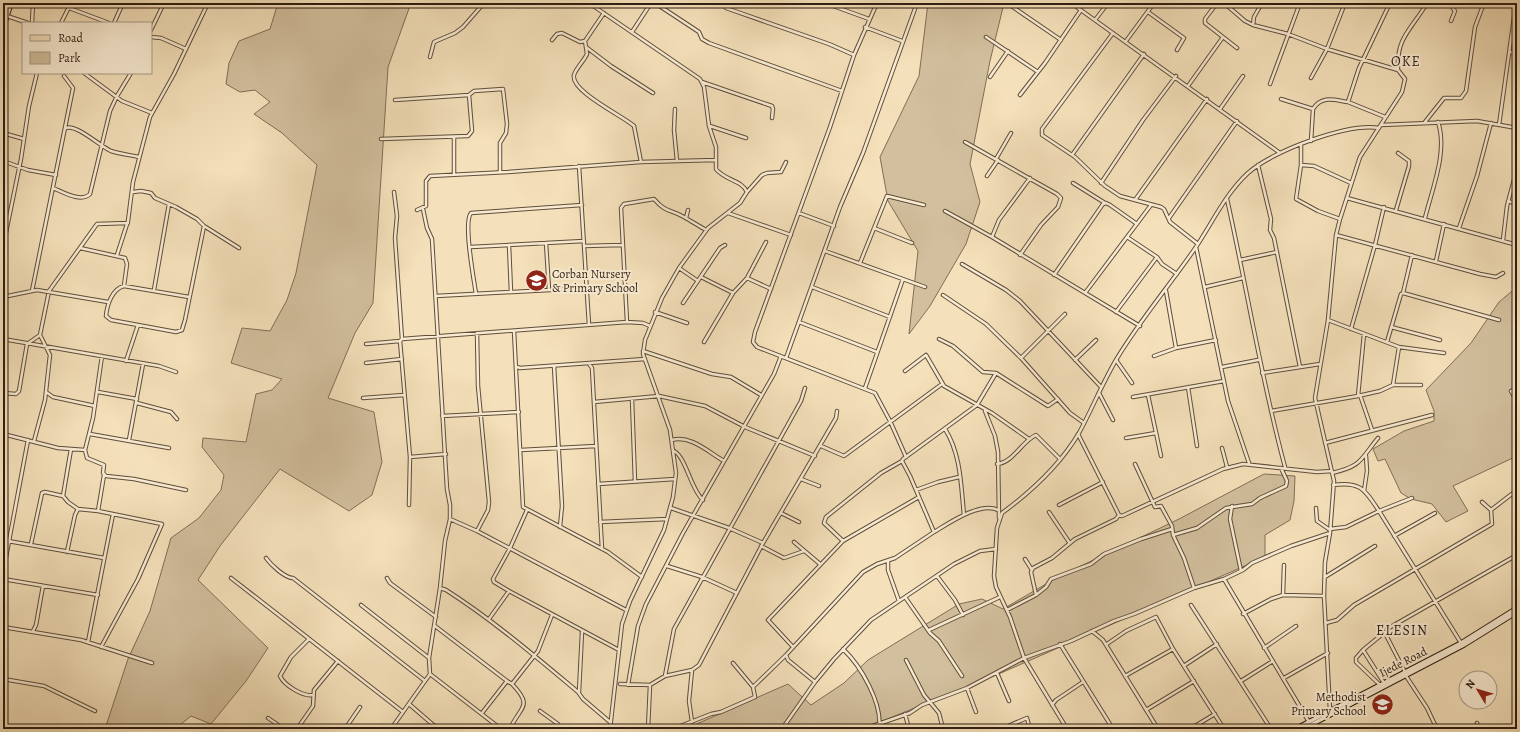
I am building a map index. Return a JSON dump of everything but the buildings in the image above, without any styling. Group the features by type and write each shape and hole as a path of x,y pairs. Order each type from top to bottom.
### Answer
{"main road":[{"path":"3,27 11,3"},
{"name":"Ijede Road","path":"1295,729 1384,683 1405,675 1483,632 1517,608"},
{"name":"Ijede Road","path":"1305,728 1405,675 1517,612"}],"street":[{"path":"32,22 33,3"},
{"path":"62,22 71,3"},
{"path":"114,22 123,3"},
{"path":"152,28 164,4 158,3"},
{"path":"117,255 128,223 129,206 133,192 133,185 147,125 208,3"},
{"path":"430,57 434,42 455,33 463,27 484,3"},
{"path":"518,6 527,5 530,3"},
{"path":"589,3 702,82 738,93 772,106 772,118"},
{"path":"632,32 652,3"},
{"path":"655,3 699,32 702,38 709,43 842,91"},
{"path":"721,3 726,8 829,44 854,55"},
{"path":"825,3 869,20"},
{"path":"877,3 854,55 799,213 755,332 753,342 757,348 864,388 878,396 906,456"},
{"path":"786,358 824,251 863,153 902,41 917,3"},
{"path":"1008,3 1061,40"},
{"path":"1071,3 1176,76 1206,100 1238,121 1280,153"},
{"path":"1095,20 1108,3"},
{"path":"1126,42 1154,3"},
{"path":"1217,3 1204,21 1207,26 1237,48"},
{"path":"1224,3 1245,21 1253,25 1288,34 1327,49 1398,70 1405,79 1404,85 1360,157 1346,198 1336,235 1328,320 1320,364 1316,403 1332,472 1333,485 1330,531 1325,562 1324,596 1330,711"},
{"path":"1253,25 1254,17 1262,3"},
{"path":"1270,84 1300,3"},
{"path":"1311,78 1327,49 1345,3"},
{"path":"1348,102 1354,82 1390,3"},
{"path":"1398,70 1402,40 1427,3"},
{"path":"1449,3 1456,11 1451,21"},
{"path":"1424,122 1444,98 1461,98 1466,91 1475,27 1484,3"},
{"path":"1499,125 1516,15 1516,3"},
{"path":"69,8 106,22"},
{"path":"1020,95 1061,40 1081,10"},
{"path":"1148,12 1184,38 1177,50"},
{"path":"604,13 585,41 587,54 574,75 574,80 584,92 634,126 641,162"},
{"path":"7,15 25,22"},
{"path":"866,28 902,41"},
{"path":"552,40 557,34 562,33 580,42 585,41"},
{"path":"1113,33 1042,130 1044,137 1072,155 1091,171 1101,183 1120,196 1164,209 1168,219 1197,245 1228,401 1249,463"},
{"path":"152,37 161,38 186,49"},
{"path":"986,37 1038,72"},
{"path":"1188,86 1223,37"},
{"path":"585,47 653,93"},
{"path":"990,77 1008,51"},
{"path":"1510,52 1517,53"},
{"path":"1072,155 1144,54"},
{"path":"3,247 24,140 29,106 37,74"},
{"path":"86,74 122,101 152,113"},
{"path":"53,188 74,197 87,197 91,192 110,111 130,74"},
{"path":"32,291 73,88 64,76"},
{"path":"1101,183 1147,115 1176,76"},
{"path":"1220,109 1243,76"},
{"path":"702,82 709,126 716,147 716,169 718,172 740,184 747,192"},
{"path":"395,100 469,95 474,91 503,89 507,124 506,133 500,143 500,172"},
{"path":"381,139 454,137 471,134 469,95"},
{"path":"1282,99 1313,109"},
{"path":"1311,141 1313,109 1317,103 1324,99 1348,102 1385,117"},
{"path":"1135,200 1206,100"},
{"path":"675,109 674,130 677,161"},
{"path":"1168,219 1238,121"},
{"path":"1425,218 1440,160 1441,134 1438,122"},
{"path":"999,518 1002,513 1043,479 1060,459 1078,434 1116,360 1178,274 1227,199 1247,174 1258,165 1280,153 1311,141 1362,127 1438,122 1491,123 1517,128"},
{"path":"1459,228 1477,176 1491,123"},
{"path":"709,126 746,138"},
{"path":"66,128 70,127 103,145 110,151 139,157"},
{"path":"3,133 24,140"},
{"path":"987,176 1012,133"},
{"path":"454,137 454,174"},
{"path":"965,142 1030,178 1061,198 1058,207 1041,225 1020,255"},
{"path":"1301,145 1301,165 1297,200 1318,211 1340,219"},
{"path":"1396,210 1409,166 1409,161 1398,154"},
{"path":"392,729 430,674 429,658 440,588 445,541 450,519 450,505 446,490 446,454 442,416 432,239 427,228 423,209 426,204 425,184 427,178 430,176 454,174 641,162 716,160"},
{"path":"3,161 18,168 56,175"},
{"path":"610,729 622,624 626,610 668,519 675,479 672,440 659,396 643,351 650,326 655,312 679,268 706,230 714,222 740,203 747,192 762,175 766,173 781,172 786,162"},
{"path":"1258,165 1271,219 1270,230 1274,238 1300,367"},
{"path":"1301,165 1314,166 1351,183"},
{"path":"579,166 589,325"},
{"path":"1503,240 1508,201 1517,168"},
{"path":"992,237 999,220 1030,178"},
{"path":"1073,183 1137,224"},
{"path":"133,192 150,192 155,198 197,219 204,226 239,248"},
{"path":"394,192 397,216 394,232 404,395 410,457 410,505"},
{"path":"860,263 887,196 924,205"},
{"path":"1346,198 1396,210 1517,244"},
{"path":"627,322 622,246 622,208 624,204 654,199 664,209 686,218 690,222 706,230"},
{"path":"1227,199 1240,260 1258,360 1285,468"},
{"path":"1508,201 1517,204"},
{"path":"1054,275 1103,204 1106,203"},
{"path":"154,290 168,204"},
{"path":"476,294 470,247 469,216 474,212 582,205"},
{"path":"1084,293 1151,205"},
{"path":"1351,328 1375,245 1384,207"},
{"path":"417,210 423,209"},
{"path":"686,218 688,210"},
{"path":"945,211 992,237 1140,326"},
{"path":"728,212 791,235"},
{"path":"799,213 834,226"},
{"path":"34,441 45,400 50,355 40,335 49,291 97,224 128,223"},
{"path":"1436,261 1444,224"},
{"path":"189,297 124,286 119,288 108,302 106,316 108,319 180,331 185,320 204,226"},
{"path":"874,228 912,243"},
{"path":"1336,235 1491,276 1496,276 1503,273"},
{"path":"1127,237 1157,257 1162,264 1178,274"},
{"path":"470,247 584,241"},
{"path":"704,342 733,293 747,278 766,242"},
{"path":"546,243 549,290"},
{"path":"509,245 511,292"},
{"path":"684,303 721,246 725,245"},
{"path":"584,246 622,246"},
{"path":"80,248 117,255 127,260 124,286"},
{"path":"824,251 925,287"},
{"path":"1240,260 1277,252"},
{"path":"1387,342 1401,294 1403,293 1412,256"},
{"path":"1116,312 1157,257"},
{"path":"962,264 1006,290 1020,301 1101,387"},
{"path":"679,268 699,281"},
{"path":"701,277 733,293"},
{"path":"747,278 771,289"},
{"path":"1205,287 1243,278"},
{"path":"864,388 903,279"},
{"path":"812,286 890,317"},
{"path":"436,296 586,288"},
{"path":"3,298 32,291 49,291 108,302"},
{"path":"1166,291 1176,348"},
{"path":"1403,293 1499,320"},
{"path":"943,295 986,324 1021,358 1070,413 1084,423"},
{"path":"655,312 687,323"},
{"path":"1021,358 1065,314"},
{"path":"1328,320 1399,347 1444,353"},
{"path":"366,344 438,336 627,322 643,323 650,326"},
{"path":"799,322 877,352"},
{"path":"126,361 138,325"},
{"path":"1391,327 1440,340"},
{"path":"514,331 523,505 527,510 617,558 642,577"},
{"path":"477,333 480,415 489,502 488,510 477,531"},
{"path":"1364,334 1359,395 1372,430"},
{"path":"3,393 16,394 19,391 27,344 40,335"},
{"path":"3,339 159,366 176,372"},
{"path":"939,339 953,346 983,372 996,374 1048,406 1058,399"},
{"path":"1075,360 1096,340"},
{"path":"1154,356 1176,348 1216,340"},
{"path":"1393,385 1399,347"},
{"path":"643,351 712,374 731,377 761,395"},
{"path":"905,371 926,355 942,384 1014,427 1029,439"},
{"path":"98,511 104,475 104,465 87,458 85,450 90,434 98,392 102,356"},
{"path":"628,685 641,617 646,604 724,461 774,374 781,356"},
{"path":"366,363 402,359"},
{"path":"517,367 589,364 645,359"},
{"path":"1116,360 1132,383"},
{"path":"1222,367 1258,360"},
{"path":"129,440 137,404 143,364"},
{"path":"589,364 592,368 602,549"},
{"path":"1262,373 1320,364"},
{"path":"554,366 562,506 560,527"},
{"path":"843,541 824,523 826,517 881,473 902,461 906,456 977,405 996,374"},
{"path":"1133,397 1188,386 1224,381"},
{"path":"821,446 844,456 942,384"},
{"path":"1271,411 1380,391 1393,385 1422,385"},
{"path":"1188,386 1197,446"},
{"path":"665,676 674,629 801,401 805,388"},
{"path":"1517,388 1511,391 1517,401"},
{"path":"46,392 53,397 95,406"},
{"path":"98,392 137,399"},
{"path":"1099,393 1113,420"},
{"path":"363,398 404,395"},
{"path":"1148,395 1161,456"},
{"path":"594,402 659,396 710,408 744,427 815,456"},
{"path":"45,400 53,397"},
{"path":"632,399 635,482"},
{"path":"137,404 171,412 177,419"},
{"path":"620,684 650,685 665,676 692,670 699,665 762,545 821,446 836,418 837,411"},
{"path":"985,411 995,436 998,464 999,518 994,576 1000,598 1007,610 1024,658 1067,729"},
{"path":"442,416 519,412"},
{"path":"1325,443 1432,415"},
{"path":"945,429 954,443 960,477 964,515"},
{"path":"1126,438 1156,433"},
{"path":"3,434 58,448 85,450"},
{"path":"90,434 169,448"},
{"path":"1078,434 1118,515"},
{"path":"998,464 1002,464 1009,459 1029,439 1036,435 1060,459"},
{"path":"672,440 678,438 688,440 724,461"},
{"path":"1118,515 1124,516 1152,501 1227,468 1249,463 1280,468 1332,472 1355,465 1366,456 1378,438"},
{"path":"3,573 28,440"},
{"path":"521,450 596,446"},
{"path":"1222,448 1227,468"},
{"path":"63,496 71,449"},
{"path":"674,451 677,453 691,479 698,496 703,500"},
{"path":"410,457 446,454"},
{"path":"1364,491 1367,471 1366,456"},
{"path":"902,461 934,532"},
{"path":"1135,464 1155,507 1161,506 1172,529 1194,588"},
{"path":"1173,535 1196,528 1226,508 1252,504 1260,498 1286,486 1287,481 1280,468"},
{"path":"104,475 186,490"},
{"path":"916,490 938,482 960,477"},
{"path":"598,484 675,479"},
{"path":"801,479 818,486"},
{"path":"1059,505 1103,482"},
{"path":"1333,485 1349,483 1364,491 1461,643"},
{"path":"1491,510 1517,490"},
{"path":"31,544 42,493 45,492 63,496 68,502 78,509 98,511 162,524 130,596 101,647"},
{"path":"793,647 768,620 843,541 919,497"},
{"path":"864,729 906,714 929,702 967,688 997,673 1008,665 1024,658 1194,588 1224,579 1241,571 1252,563 1291,546 1330,531 1346,527 1378,511 1412,498"},
{"path":"1326,623 1337,620 1354,605 1492,524 1491,510 1482,502"},
{"path":"1232,506 1230,519 1241,571"},
{"path":"753,687 786,655 850,588 863,572 877,564 888,561 964,515 989,507 998,510"},
{"path":"670,508 729,528 784,558 804,551"},
{"path":"1316,508 1317,521 1330,531"},
{"path":"67,552 75,515 78,509"},
{"path":"527,510 510,548 493,579 494,582 582,632 619,650"},
{"path":"1049,512 1069,542"},
{"path":"781,513 799,522"},
{"path":"1394,536 1435,513"},
{"path":"88,642 113,514"},
{"path":"1032,570 1052,558 1069,542 1116,519 1118,515"},
{"path":"450,519 510,548 626,610"},
{"path":"600,522 668,519"},
{"path":"1007,610 1036,595 1046,587 1051,579 1091,564 1104,554 1141,539 1172,529"},
{"path":"8,541 104,558"},
{"path":"794,542 820,564"},
{"path":"1325,577 1374,546"},
{"path":"782,729 815,682 871,620 967,557 980,552 996,549"},
{"path":"1380,685 1356,662 1356,658 1363,650 1392,625 1517,555"},
{"path":"266,558 269,563 287,577 293,578 425,681"},
{"path":"1025,559 1032,570 1031,575 1034,581 1036,595"},
{"path":"888,561 888,570 899,601"},
{"path":"1283,595 1284,565"},
{"path":"666,566 702,577 737,593"},
{"path":"937,576 955,600 963,615"},
{"path":"231,578 293,625 308,640 403,712"},
{"path":"387,578 390,583 436,617"},
{"path":"3,579 98,596"},
{"path":"1224,579 1243,614 1284,678 1309,722"},
{"path":"33,631 36,625 43,586"},
{"path":"440,588 446,590 489,619 578,692 583,699 611,722"},
{"path":"489,619 509,591"},
{"path":"1243,614 1270,599 1283,595 1324,596"},
{"path":"905,597 952,658 962,676"},
{"path":"929,630 1000,598"},
{"path":"1191,604 1271,729"},
{"path":"361,605 429,658"},
{"path":"512,684 534,657 544,638 552,615"},
{"path":"1106,644 1126,631 1156,617 1173,649 1185,665 1224,729"},
{"path":"434,626 512,684 523,696 524,700 522,709 510,729"},
{"path":"1264,648 1296,626"},
{"path":"3,627 33,631 88,642 152,664"},
{"path":"1092,631 1104,640 1158,729"},
{"path":"578,692 582,632"},
{"path":"1385,632 1405,675 1427,708 1437,729"},
{"path":"308,640 291,657 280,676 296,690 309,696 313,695"},
{"path":"1060,644 1113,729"},
{"path":"1185,665 1217,644"},
{"path":"844,649 862,670 877,706 880,724 879,729"},
{"path":"1126,676 1173,649"},
{"path":"1363,650 1384,683"},
{"path":"1284,678 1328,653"},
{"path":"786,655 788,660 815,682"},
{"path":"906,660 924,695 938,713 943,729"},
{"path":"1241,681 1273,661"},
{"path":"297,729 314,706 314,690 338,662"},
{"path":"673,729 755,697 753,687 733,663"},
{"path":"692,670 689,701 692,722"},
{"path":"997,673 1009,702"},
{"path":"430,674 482,713 500,729"},
{"path":"3,679 44,686 95,711"},
{"path":"482,713 507,681"},
{"path":"1146,710 1194,681"},
{"path":"1052,705 1056,700 1083,682"},
{"path":"648,729 650,685"},
{"path":"967,688 976,712"},
{"path":"409,704 438,729"},
{"path":"345,729 360,707"},
{"path":"540,711 558,724 560,729"},
{"path":"906,714 909,729"},
{"path":"1190,729 1215,714"},
{"path":"268,718 284,729"},
{"path":"1001,729 1027,718 1030,729"},
{"path":"1478,723 1479,729"}],"green space":[{"path":"278,3 411,3 388,67 373,303 355,333 328,398 374,412 382,462 372,495 349,511 280,469 220,546 198,580 268,648 246,681 211,724 191,716 175,729 105,729 128,659 150,611 171,538 199,518 221,490 224,475 202,447 203,438 246,442 256,394 272,390 282,379 231,363 242,328 270,331 287,300 296,273 317,165 282,133 254,114 270,102 255,90 240,92 226,84 229,63 239,41 270,29"},
{"path":"928,3 1004,3 990,61 970,164 980,202 966,244 930,306 909,334 918,251 888,201 880,157 919,76"},
{"path":"1517,287 1517,456 1453,486 1468,511 1446,522 1432,504 1411,499 1401,493 1385,459 1378,461 1373,449 1404,431 1434,421 1434,411 1426,390 1471,343 1499,302"},
{"path":"1264,474 1295,476 1294,501 1290,520 1265,535 1265,557 1001,673 863,729 685,729 788,684 811,705 844,683 868,660 959,604 982,599 1003,609 1058,577 1179,519"}],"place":[{"name":"Corban Nursery & Primary School","path":"537,281"},
{"name":"Methodist Primary School","path":"1382,704"}],"district":[{"name":"OKE","path":"1406,61"},
{"name":"ELESIN","path":"1402,630"}]}
